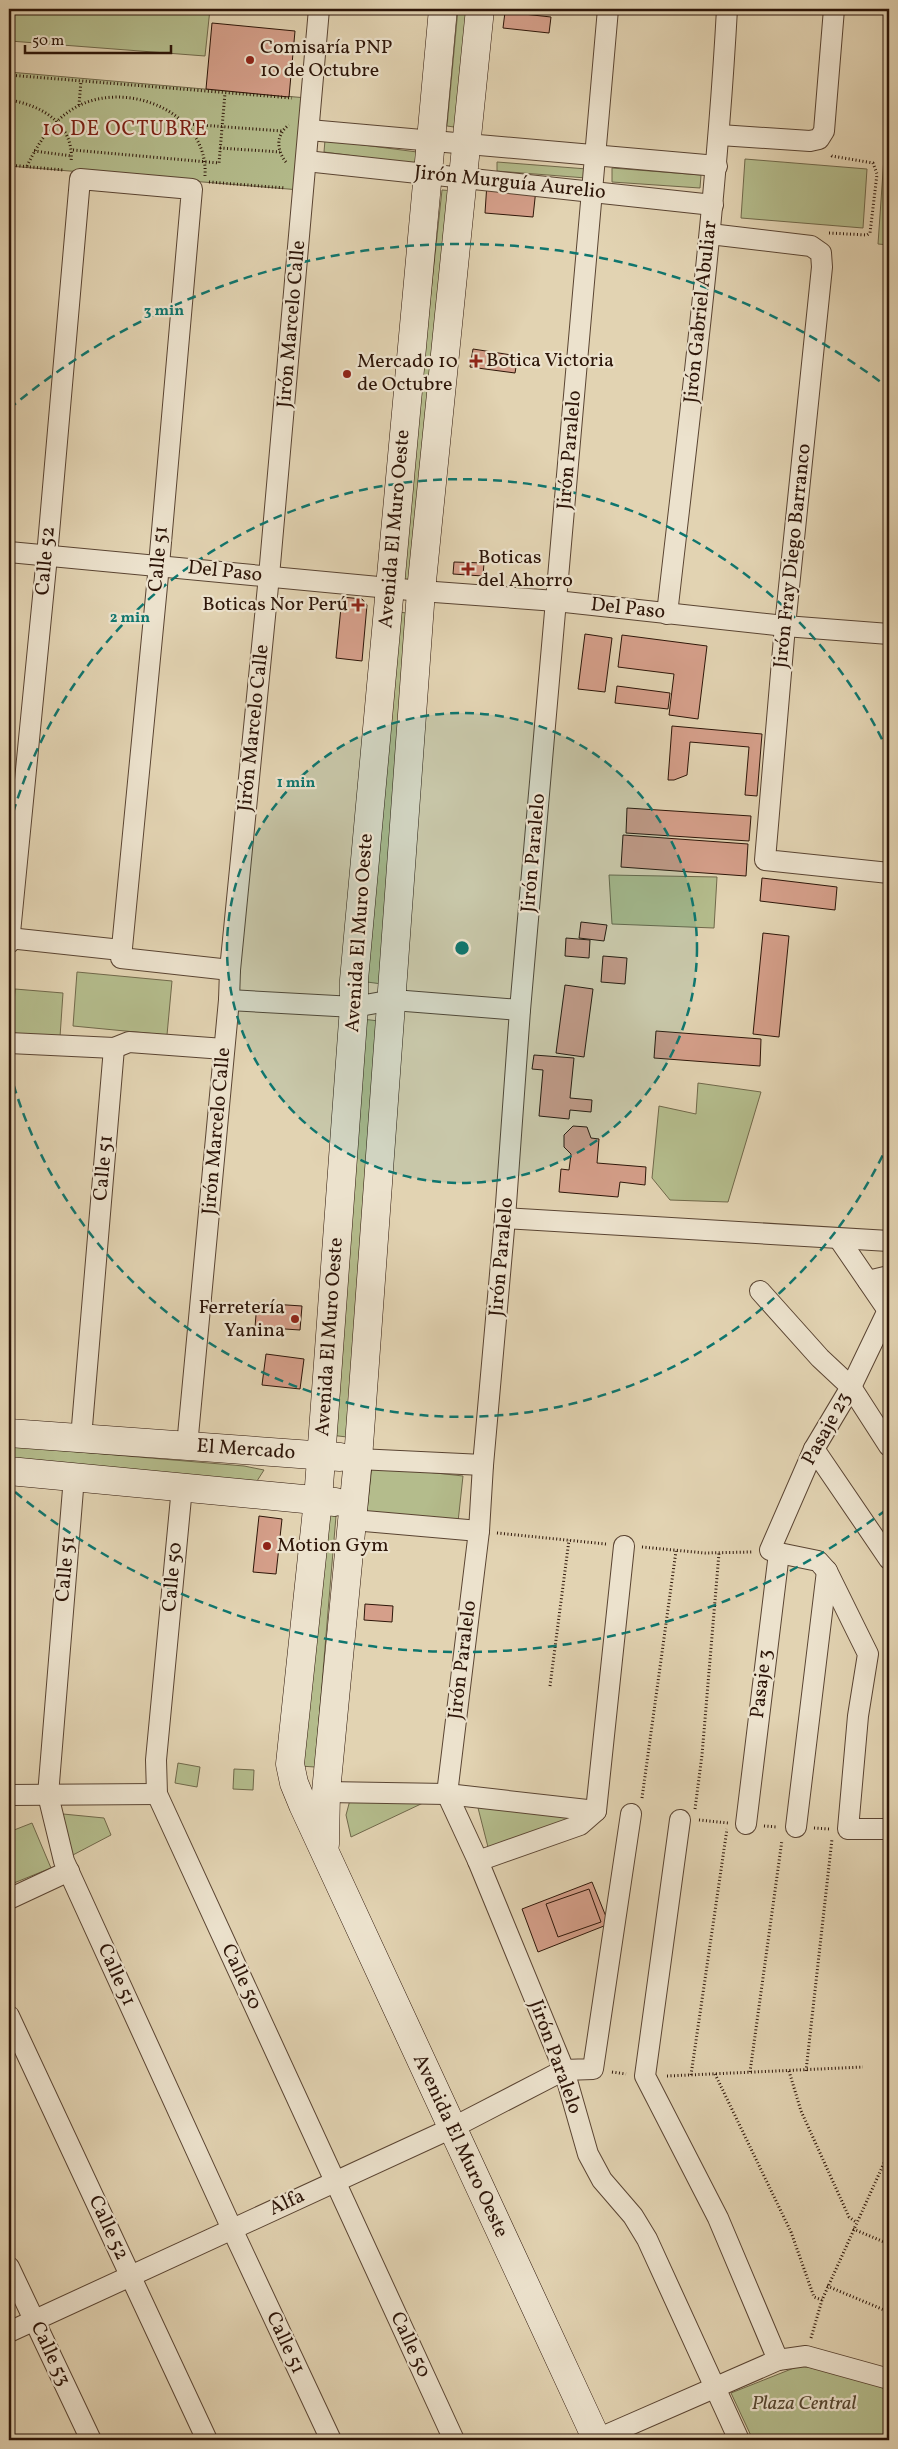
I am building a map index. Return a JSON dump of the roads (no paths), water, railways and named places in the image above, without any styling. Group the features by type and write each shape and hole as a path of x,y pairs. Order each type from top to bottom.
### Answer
{"main road":[{"name":"Avenida El Muro Oeste","path":"443,9 354,980 354,1006 318,1500 290,1764 294,1783 596,2440"},
{"name":"Avenida El Muro Oeste","path":"325,1850 326,1792 358,1459 393,1000 421,591 480,9"},
{"name":"El Mercado","path":"9,1433 358,1459"},
{"path":"9,1471 318,1500 353,1512"}],"street":[{"name":"Jirón Marcelo Calle","path":"188,1446 229,1000 230,970 270,576 319,9"},
{"name":"Jirón Paralelo","path":"608,9 520,1010 505,1218 482,1465 479,1531 447,1794 478,1861 564,2070 588,2154 602,2180 633,2216 647,2239 739,2440"},
{"name":"Jirón Gabriel Abuliar","path":"667,614 717,166 727,9"},
{"path":"720,135 819,140 824,131 834,9"},
{"name":"Jirón Murguía Aurelio","path":"309,130 717,166"},
{"name":"Jirón Murguía Aurelio","path":"306,161 713,205"},
{"name":"Calle 52","path":"9,943 47,556 75,174 198,185"},
{"name":"Calle 51","path":"121,954 198,185"},
{"name":"Jirón Fray Diego Barranco","path":"710,234 816,250 822,267 785,626 765,860 889,873"},
{"name":"Del Paso","path":"9,552 421,591 556,601 785,626 889,634"},
{"path":"9,938 230,970"},
{"path":"229,1000 354,1006 393,1000 520,1010"},
{"path":"9,1043 114,1048 128,1042 224,1049"},
{"name":"Calle 51","path":"81,1438 114,1048"},
{"path":"505,1218 889,1242"},
{"path":"839,1239 889,1311"},
{"path":"868,1281 889,1276"},
{"path":"760,1292 820,1358 851,1387 889,1446"},
{"name":"Pasaje 23","path":"774,1551 814,1448 851,1387 889,1311"},
{"path":"814,1448 889,1558"},
{"name":"El Mercado","path":"358,1459 482,1465"},
{"name":"Calle 51","path":"74,1477 48,1795 69,1871 232,2229 331,2440"},
{"name":"Calle 50","path":"182,1487 156,1760 157,1794 454,2440"},
{"path":"353,1512 479,1531"},
{"path":"478,1861 580,1826 596,1810 624,1546"},
{"path":"774,1551 818,1561 827,1571 868,1654 858,1716 848,1829 889,1829"},
{"name":"Pasaje 3","path":"737,1824 774,1551"},
{"path":"790,1827 827,1571"},
{"path":"326,1792 447,1794 596,1810"},
{"path":"9,1795 157,1794"},
{"path":"564,2070 593,2069 631,1814"},
{"path":"687,1820 645,2076 718,2218 778,2360"},
{"path":"9,1899 69,1871"},
{"name":"Calle 52","path":"9,2016 207,2440"},
{"name":"Alfa","path":"9,2332 452,2128 564,2070"},
{"name":"Calle 53","path":"9,2267 91,2440"},
{"path":"596,2440 778,2360 806,2356 889,2379"}],"place":[{"name":"Comisaría PNP 10 de Octubre","path":"250,60"},
{"name":"Botica Victoria","path":"476,361"},
{"name":"Mercado 10 de Octubre","path":"347,374"},
{"name":"Boticas del Ahorro","path":"468,569"},
{"name":"Boticas Nor Perú","path":"358,605"},
{"name":"Ferretería Yanina","path":"295,1319"},
{"name":"Motion Gym","path":"267,1546"}],"district":[{"name":"10 DE OCTUBRE","path":"125,129"}],"park label":[{"name":"Plaza Central","path":"804,2404"}]}
